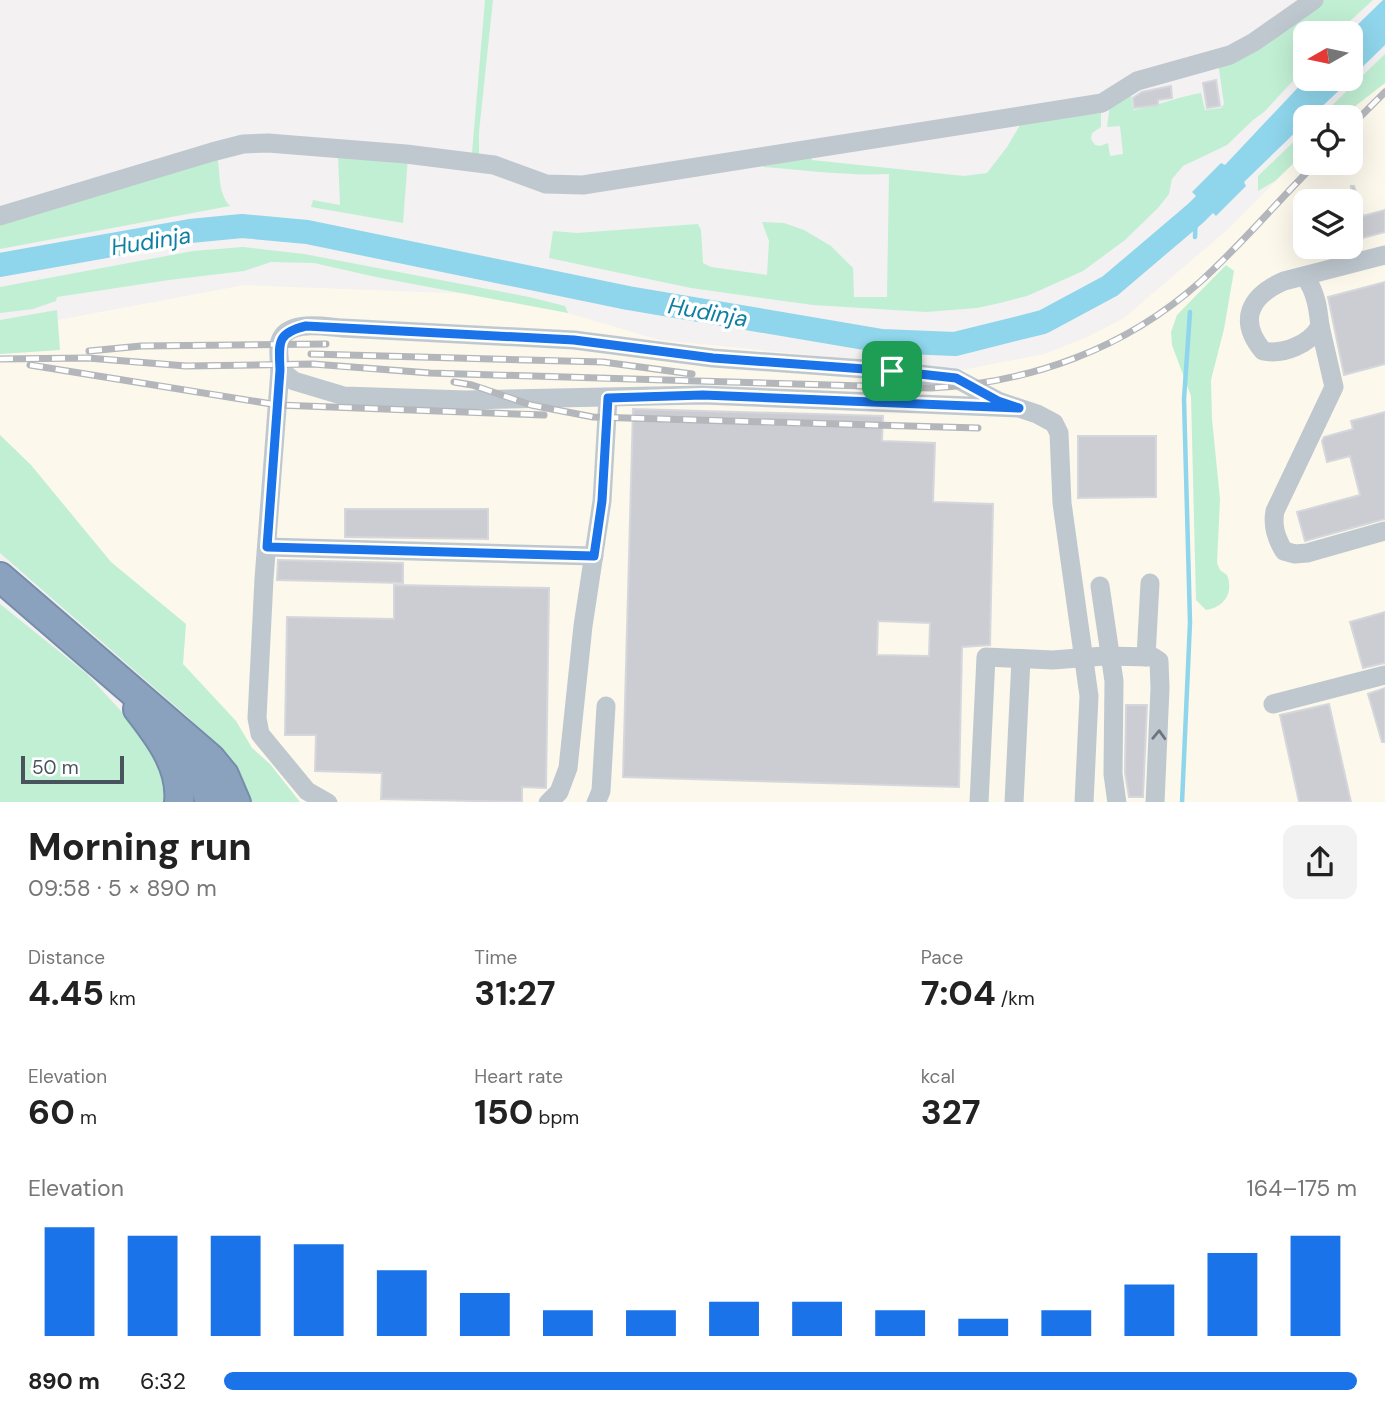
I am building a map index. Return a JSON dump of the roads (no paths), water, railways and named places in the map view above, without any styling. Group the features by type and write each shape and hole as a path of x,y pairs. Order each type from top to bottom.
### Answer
{"highway":[{"path":"1,577 211,758 224,775 230,799"},
{"path":"99,660 168,752 178,777 179,802"}],"street":[{"path":"0,216 243,144 318,146 466,160 494,165 547,184 583,185 1102,103 1137,82 1230,55 1254,42 1314,0"},
{"path":"1320,326 1310,340 1274,353 1263,351 1250,331 1251,310 1258,297 1270,287 1284,281 1385,255"},
{"path":"1305,277 1312,286 1318,304 1320,326 1334,387 1275,511 1273,522 1278,540 1284,551 1307,553 1385,531"},
{"path":"326,802 307,791 260,734 257,718 280,370 279,344 281,338 291,330 306,326 487,334 586,342 713,358 956,378 998,401 1037,414 1054,423 1059,433 1062,503 1089,696 1084,802"},
{"path":"280,370 294,381 344,396 466,400 703,395 1019,408"},
{"path":"549,802 559,792 568,768 583,626 602,501 608,398"},
{"path":"267,547 594,556"},
{"path":"1149,657 1150,583"},
{"path":"1101,586 1114,681 1113,774 1117,802"},
{"path":"979,802 986,657 1053,660 1109,656 1149,657 1159,662 1155,802"},
{"path":"1014,802 1021,659"},
{"path":"1273,704 1385,675"},
{"path":"596,802 601,791 606,706"}],"water":[{"path":"1385,0 1385,45 1363,66 1363,21"},
{"path":"1295,91 1338,91 1324,105 1293,105 1293,135 1244,182 1246,186 1216,216 1192,192 1221,163 1225,165"}],"waterway":[{"name":"Hudinja","path":"0,265 190,231 242,226 307,232 628,298 882,341 955,344 1043,322 1110,286 1196,213 1228,181"},
{"path":"1195,237 1196,213"},
{"path":"1182,802 1190,622 1184,399 1190,312"}],"railway":[{"path":"1363,114 1385,92"},
{"path":"0,359 88,358 186,366 313,364 430,373 931,388 968,385 1040,370 1108,344 1140,326 1171,306 1200,282 1305,175"},
{"path":"89,351 141,346 326,344"},
{"path":"311,354 603,362 692,374"},
{"path":"30,365 278,405 544,415"},
{"path":"454,382 472,385 531,405 593,417 978,428"}]}
